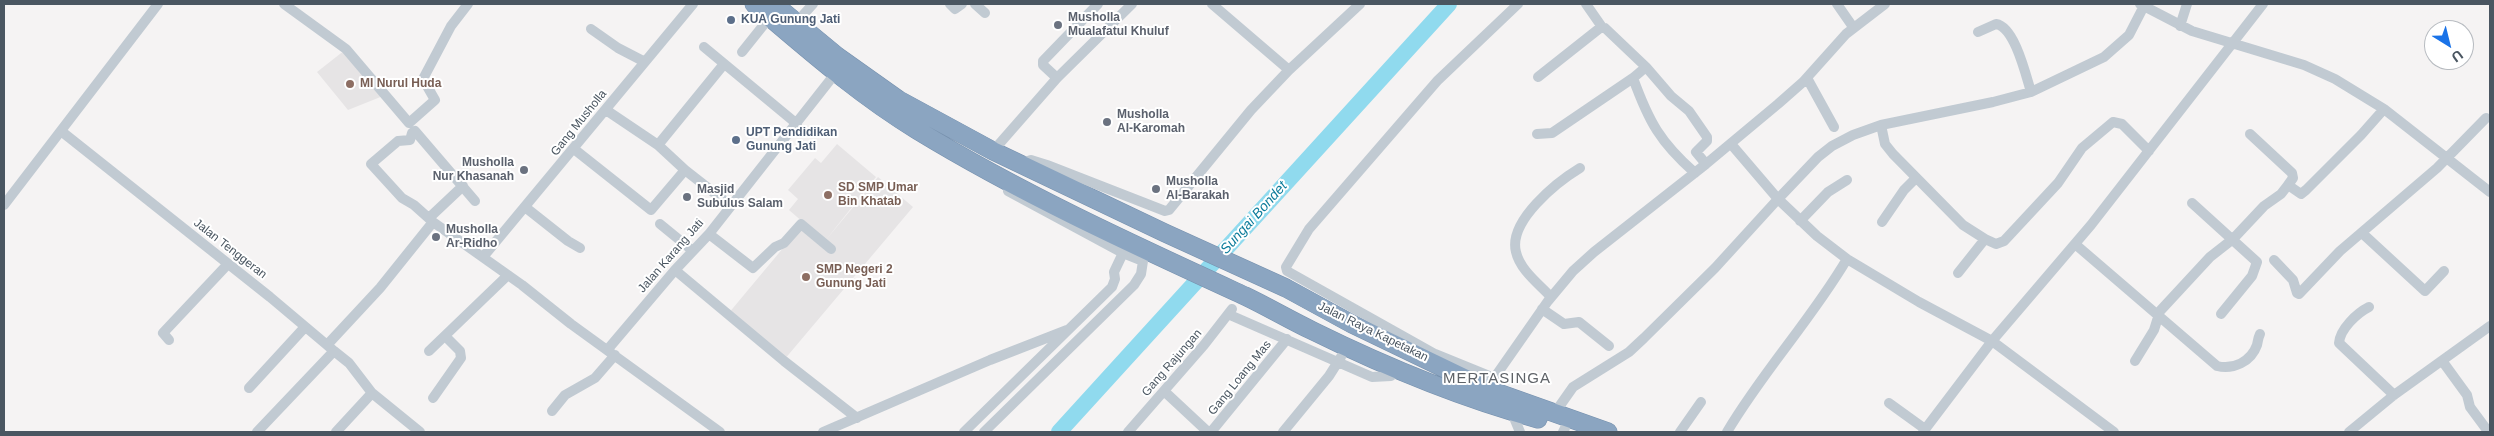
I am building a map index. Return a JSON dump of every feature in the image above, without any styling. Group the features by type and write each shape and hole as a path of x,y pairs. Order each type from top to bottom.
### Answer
{"highway":[{"path":"754,4 772,10 916,129 1078,218 1157,255 1233,306 1342,354 1398,369 1516,407"},
{"name":"Jalan Raya Kapetakan","path":"841,67 1018,164 1286,288 1352,324 1491,383 1516,407 1603,432"},
{"name":"Jalan Raya Kapetakan","path":"1547,417 1568,431"}],"street":[{"path":"4,206 158,4"},
{"path":"284,4 346,49 410,123 434,100 423,79 451,26 468,4"},
{"name":"Gang Musholla","path":"483,257 693,4"},
{"path":"793,27 814,4"},
{"path":"950,4 955,9 962,4"},
{"path":"975,4 985,13"},
{"path":"1057,78 1043,65 1043,61 1098,4"},
{"path":"993,151 1057,78 1132,4"},
{"path":"1212,4 1290,70"},
{"path":"1018,164 1031,160 1042,163 1165,211 1169,210 1251,110 1360,4"},
{"path":"1518,4 1438,80 1309,229 1286,267 1287,271 1435,354 1491,383 1542,309 1594,252 1732,144 1807,78 1853,27 1885,4"},
{"path":"1586,4 1602,27 1612,32 1671,96 1689,111 1706,134 1707,142 1696,152 1706,164"},
{"path":"1837,4 1853,27"},
{"path":"2180,26 2187,4"},
{"path":"1889,403 1924,431 1992,341 2075,244 2217,65 2232,41 2263,4"},
{"path":"1547,417 1574,387 1629,352 1644,338 1715,268 1776,196 1832,146 1853,135 1881,125 1993,102 2030,90 2097,60 2123,43 2130,35 2143,5 2180,26 2213,38 2232,41 2335,79 2384,109 2490,192"},
{"path":"742,52 772,10"},
{"path":"1978,32 1996,24 2004,28 2016,46 2030,90"},
{"path":"1538,77 1602,27"},
{"path":"591,29 618,48 645,62"},
{"path":"704,47 797,124"},
{"path":"658,145 724,64"},
{"name":"Jalan Karang Jati","path":"552,411 565,395 595,378 612,352 675,270 709,234 841,67"},
{"path":"1537,134 1552,133 1633,78 1646,67"},
{"path":"1633,78 1658,133 1670,151 1695,173"},
{"path":"1807,78 1834,127"},
{"path":"2288,185 2303,193 2384,109"},
{"path":"606,110 658,145 685,170 731,206"},
{"path":"2274,260 2293,280 2296,293 2299,294 2340,251 2447,157 2486,118"},
{"path":"1881,125 1885,144 1916,178 1963,225 1996,244 2004,241 2058,183 2082,148 2113,122 2122,124 2149,151"},
{"name":"Jalan Tenggeran","path":"61,131 270,297 349,363 372,393 420,432"},
{"path":"476,201 415,132 412,133 410,140 400,139 371,163 371,166 402,198 508,275 571,324 612,352 714,431"},
{"path":"2136,360 2154,330 2158,314 2210,258 2233,239 2264,206 2281,194 2293,178 2292,172 2250,134"},
{"path":"1732,144 1800,221 1847,259 1912,298 1992,341 2114,432"},
{"path":"574,149 651,210 685,170"},
{"path":"1552,297 1522,266 1515,252 1515,241 1522,224 1537,203 1560,180 1580,168"},
{"path":"984,432 1134,285 1141,274 1143,261 1123,253 1007,191 994,180 988,169"},
{"path":"1882,222 1904,190 1916,178"},
{"path":"1800,221 1828,192 1847,180"},
{"path":"257,432 331,348 380,288 431,220 462,186"},
{"path":"2192,203 2257,262 2252,276 2221,314"},
{"path":"525,207 568,242 580,248"},
{"path":"660,224 693,251"},
{"path":"709,234 753,268 758,266 775,247 784,242 801,224 831,249"},
{"path":"2362,233 2425,291 2444,271"},
{"path":"1958,274 1985,239"},
{"path":"2075,244 2217,366 2235,366 2246,360 2257,345 2260,334"},
{"path":"964,432 1106,291 1106,281 1114,272 1123,253"},
{"path":"1727,432 1756,384 1816,306 1847,259"},
{"path":"169,340 163,333 227,264"},
{"path":"675,270 784,361 857,418"},
{"path":"429,351 508,275"},
{"path":"1233,306 1287,339 1342,354 1282,432"},
{"name":"Gang Rajungan","path":"1128,432 1233,306"},
{"path":"2369,307 2357,314 2339,338 2339,343 2344,350 2394,395"},
{"path":"1542,309 1564,324 1580,322 1609,346"},
{"path":"2355,430 2394,395 2444,362 2490,326"},
{"path":"249,388 305,328"},
{"path":"822,432 1040,339 1067,330"},
{"path":"433,398 462,358 457,348 445,336"},
{"name":"Gang Loang Mas","path":"1209,432 1287,339"},
{"path":"2444,362 2467,395 2470,407 2487,430"},
{"path":"1164,391 1209,432"},
{"path":"336,432 372,393"},
{"path":"1680,432 1701,402"},
{"path":"1516,407 1520,432"}],"shaded area":[{"name":"MI Nurul Huda","path":"345,50 383,96 348,110 317,72"},
{"name":"SMP Negeri 2 Gunung Jati","path":"837,144 876,177 825,241 878,177 913,207 784,360 728,314 804,223 789,210 798,199 788,190 815,158 821,163"}],"waterway":[{"name":"Sungai Bondet","path":"1059,432 1449,4"}],"place":[{"name":"KUA Gunung Jati","path":"731,20"},
{"name":"Musholla Mualafatul Khuluf","path":"1058,25"},
{"name":"MI Nurul Huda","path":"350,84"},
{"name":"Musholla Al-Karomah","path":"1107,122"},
{"name":"UPT Pendidikan Gunung Jati","path":"736,140"},
{"name":"Musholla Nur Khasanah","path":"524,170"},
{"name":"Musholla Al-Barakah","path":"1156,189"},
{"name":"SD SMP Umar Bin Khatab","path":"828,195"},
{"name":"Masjid Subulus Salam","path":"687,197"},
{"name":"Musholla Ar-Ridho","path":"436,237"},
{"name":"SMP Negeri 2 Gunung Jati","path":"806,277"}],"district":[{"name":"MERTASINGA","path":"1497,379"}]}
